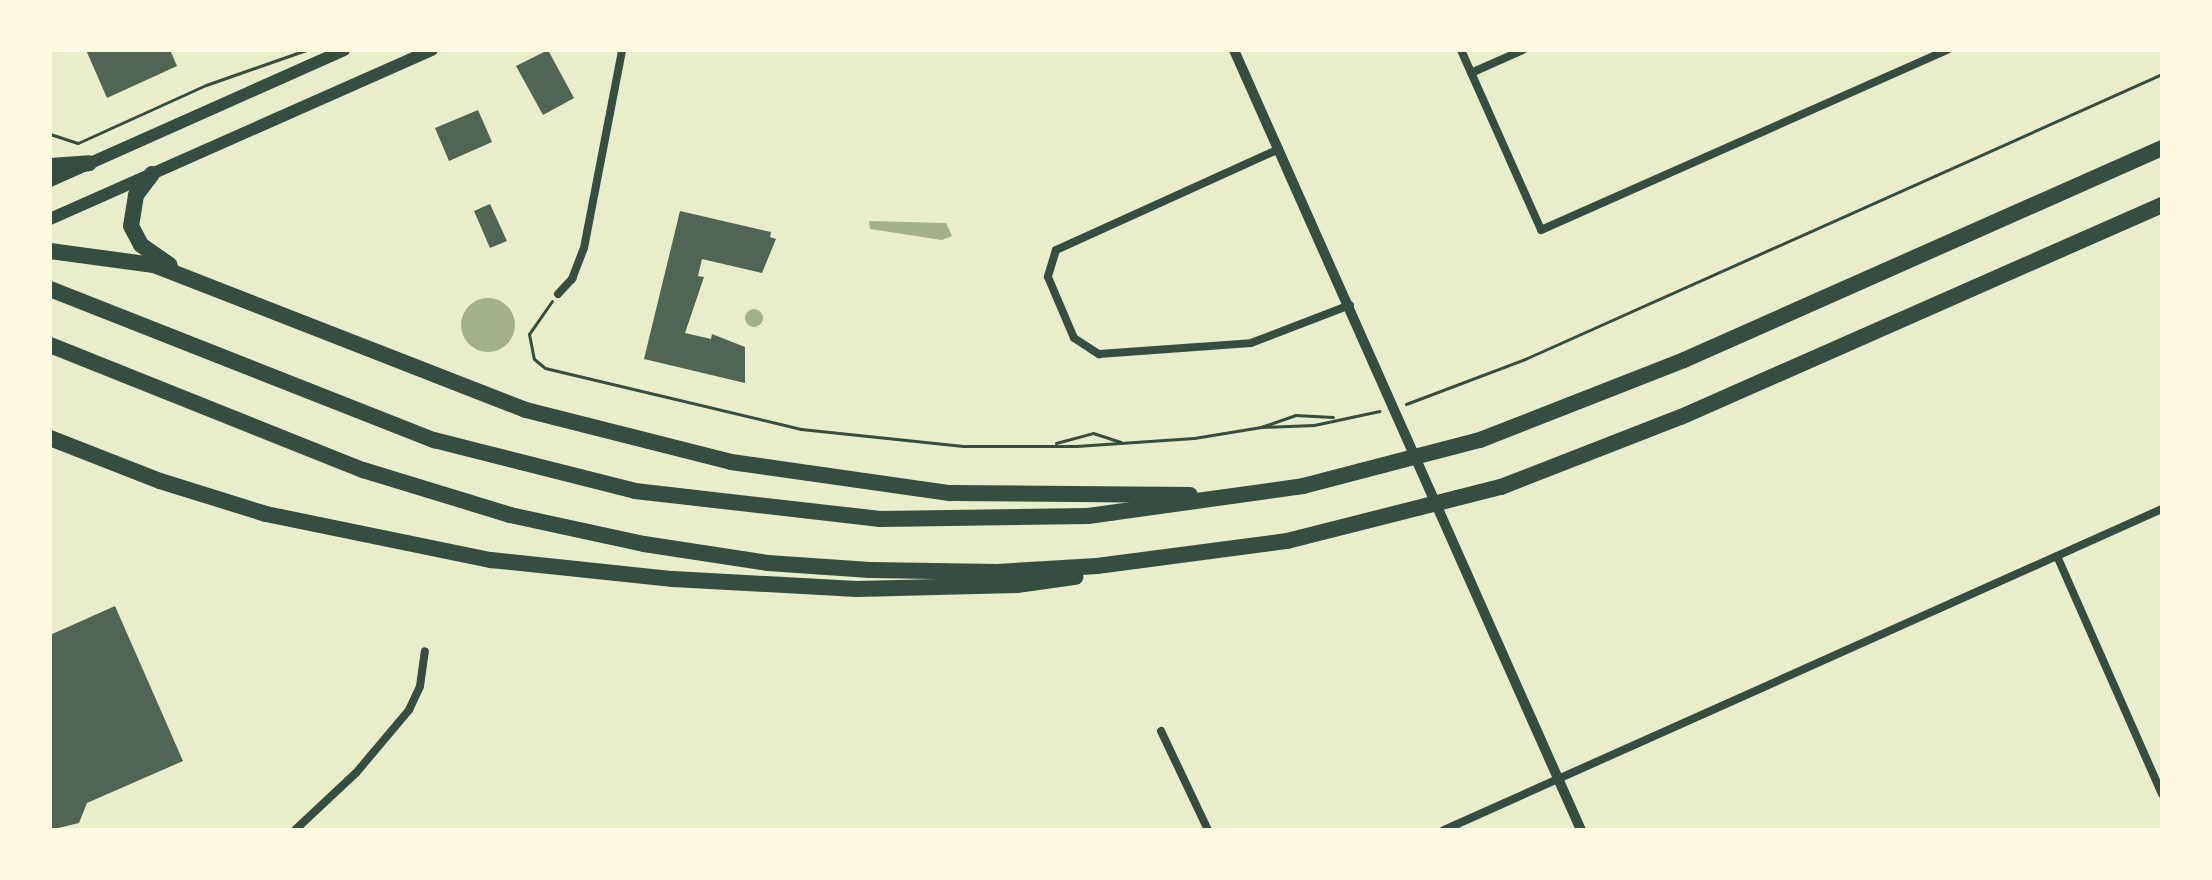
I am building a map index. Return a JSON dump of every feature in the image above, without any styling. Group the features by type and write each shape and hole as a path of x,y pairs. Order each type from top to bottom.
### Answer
{"highway":[{"path":"50,289 434,440 635,491 789,512 984,521 1176,507 1303,486 1480,440 1684,360 2162,148"},
{"path":"50,166 89,163"},
{"path":"152,174 133,203 133,233 145,249 195,280"},
{"path":"50,438 160,481 325,529 564,569 857,589 1017,585 1206,555 1376,522 1501,487 1681,417 2162,205"},
{"path":"50,251 106,255 195,280 526,410 637,442 760,468 895,488 1004,496 1173,496 1303,486"},
{"path":"50,345 375,474 510,515 644,544 768,563 934,571 1097,566 1206,555"}],"main road":[{"path":"50,219 432,50"},
{"path":"50,181 339,51"}],"street":[{"path":"558,294 572,279 584,248 622,50"},
{"path":"1234,50 1581,830"},
{"path":"1461,50 1541,230 1948,50"},
{"path":"1471,73 1523,50"},
{"path":"1279,149 1056,250 1048,277 1074,338 1099,354 1251,343 1350,305"},
{"path":"1444,830 2162,509"},
{"path":"2057,556 2162,794"},
{"path":"295,830 356,773 409,710 420,686 425,651"},
{"path":"1161,731 1208,830"}],"path":[{"path":"50,134 78,143 206,85 306,50"},
{"path":"1412,402 1525,359 2162,74"},
{"path":"558,294 537,320 529,346 534,359 560,373 801,429 963,446 1125,443 1261,427 1314,425 1336,418 1375,413"},
{"path":"1261,427 1295,415 1336,418"},
{"path":"1055,444 1093,433 1125,443"}],"shaded area":[{"path":"869,221 946,223 952,236 942,240 870,229"},
{"path":"488,298 507,306 515,325 507,344 488,352 469,344 461,325 469,306"},
{"path":"754,309 763,318 754,327 745,318"}],"building":[{"path":"86,50 170,50 177,66 107,98"},
{"path":"548,50 574,98 543,115 516,66"},
{"path":"478,110 492,142 449,161 435,128"},
{"path":"490,204 507,241 490,248 474,211"},
{"path":"680,211 771,232 770,237 776,239 762,273 702,259 698,276 704,277 685,333 711,339 712,334 745,347 745,383 644,359"},
{"path":"115,606 183,761 87,803 79,823 50,830 50,635"}]}
